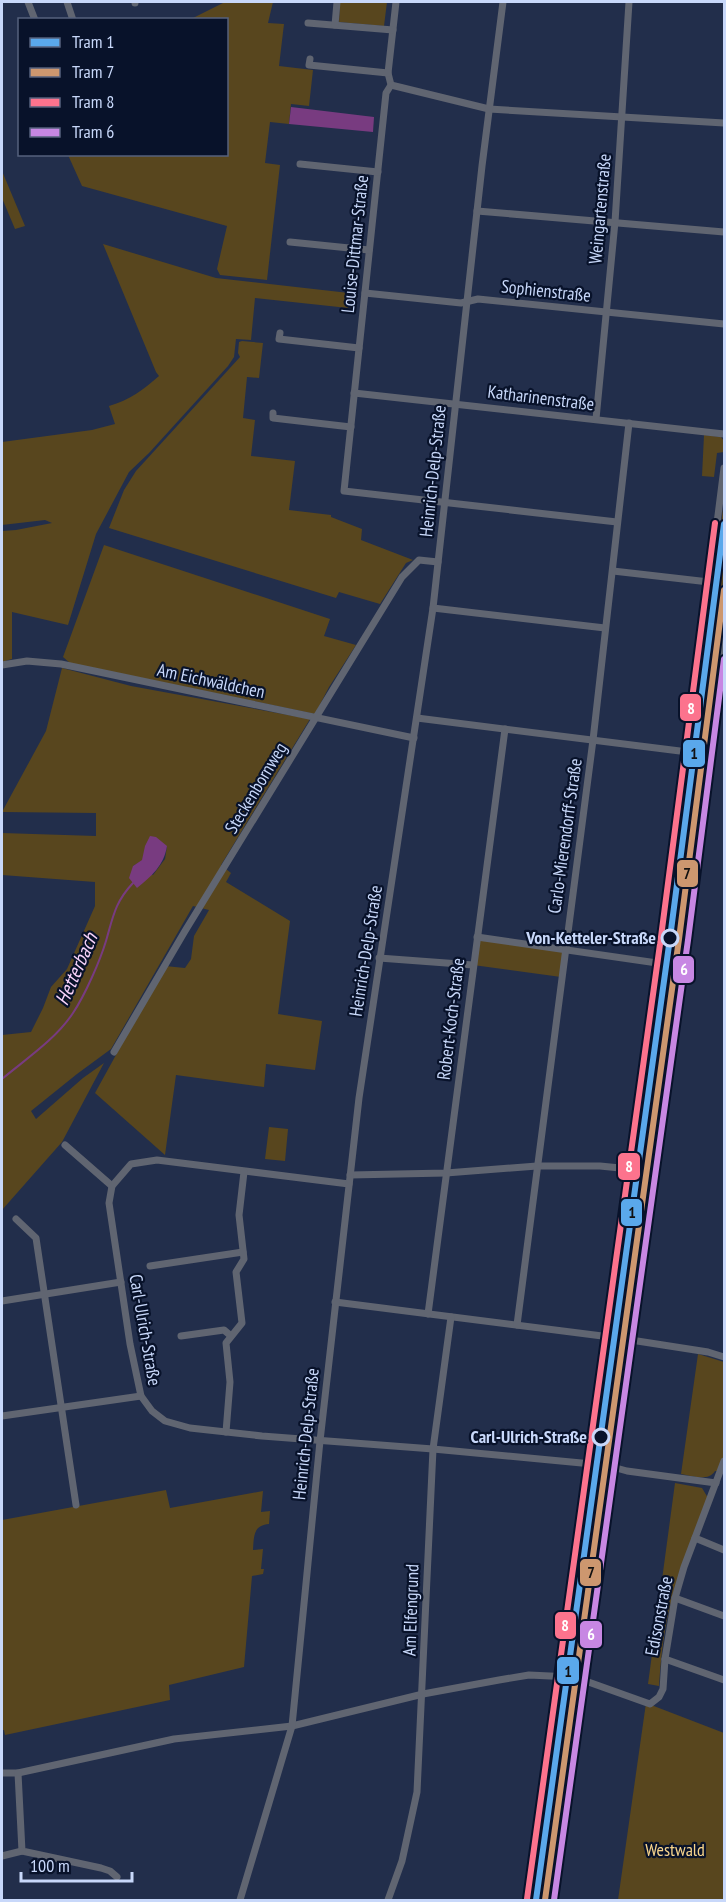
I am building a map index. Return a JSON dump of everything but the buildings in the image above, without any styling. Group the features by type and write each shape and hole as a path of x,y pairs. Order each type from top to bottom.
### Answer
{"street":[{"path":"28,2 34,18"},
{"path":"68,2 72,18"},
{"path":"335,26 337,2"},
{"name":"Louise-Dittmar-Straße","path":"396,2 388,73 391,85 386,93 344,491 444,502"},
{"name":"Heinrich-Delp-Straße","path":"240,1900 292,1726 320,1441 360,1087 433,608 466,302 503,2"},
{"name":"Weingartenstraße","path":"596,420 615,222 629,2"},
{"path":"308,23 393,30"},
{"path":"310,59 309,65 388,73"},
{"path":"391,85 489,109 724,123"},
{"path":"300,164 378,172"},
{"path":"477,211 724,232"},
{"path":"290,242 369,250"},
{"name":"Sophienstraße","path":"365,293 466,302 478,299 724,324"},
{"path":"280,333 279,339 359,348"},
{"name":"Katharinenstraße","path":"354,393 724,434"},
{"path":"273,413 273,418 351,427"},
{"name":"Carlo-Mierendorff-Straße","path":"517,1324 593,740 629,423"},
{"path":"608,1336 688,752 724,468"},
{"path":"444,502 617,522"},
{"name":"Steckenbornweg","path":"114,1052 185,931 402,578 419,560 438,562"},
{"path":"612,571 709,582"},
{"path":"433,608 605,628"},
{"path":"550,1900 724,621"},
{"name":"Am Eichwäldchen","path":"2,665 27,661 61,664 414,738"},
{"path":"417,718 688,752"},
{"name":"Robert-Koch-Straße","path":"428,1314 505,729"},
{"path":"477,937 678,966"},
{"path":"379,958 473,966"},
{"path":"64,1145 112,1186 131,1164 157,1160 349,1184"},
{"path":"350,1175 446,1173 537,1166 600,1166 630,1169"},
{"path":"226,1432 231,1382 226,1343 242,1323 236,1272 244,1259 239,1215 244,1172"},
{"name":"Carl-Ulrich-Straße","path":"112,1186 109,1203 130,1344 141,1396 152,1411 165,1421 190,1428 226,1432 609,1466 627,1471 724,1484"},
{"path":"16,1219 36,1238 76,1505"},
{"path":"150,1266 243,1252"},
{"path":"2,1301 121,1282"},
{"path":"335,1302 608,1336 708,1352 724,1357"},
{"name":"Am Elfengrund","path":"388,1900 402,1861 417,1792 433,1449 451,1317"},
{"path":"182,1336 224,1330 231,1336"},
{"path":"2,1416 141,1396"},
{"name":"Edisonstraße","path":"580,1679 650,1704 659,1697 663,1689 664,1659 675,1598 724,1461"},
{"path":"695,1538 724,1550"},
{"path":"675,1598 724,1616"},
{"path":"664,1659 724,1680"},
{"path":"2,1773 18,1773 174,1739 292,1726 423,1694 529,1675 580,1679"},
{"path":"18,1773 22,1851"},
{"path":"2,1856 22,1851 110,1871 117,1877"}],"green space":[{"path":"225,2 273,2 268,23 284,24 279,66 313,70 309,106 291,104 289,124 270,122 265,163 280,165 267,280 220,275 217,269 227,226 82,186 68,156 228,156 228,18 193,18"},
{"path":"340,2 387,2 384,26 339,22"},
{"path":"2,171 25,226 15,229 2,198"},
{"path":"103,244 216,278 349,293 348,308 255,298 251,340 236,339 234,357 228,366 129,472 96,534 68,625 12,612 12,659 2,662 2,531 52,523 45,520 2,525 2,442 92,430 115,424 109,406 136,394 159,376"},
{"path":"239,342 263,343 259,378 247,377 243,418 255,420 251,456 295,461 289,510 331,515 331,517 362,529 361,540 413,560 406,563 380,604 339,592 336,598 109,528 124,490 136,471 240,357"},
{"path":"704,435 721,437 724,441 724,452 717,453 714,477 702,476"},
{"path":"724,501 724,575 682,895 679,899 669,900 672,894"},
{"path":"104,545 330,619 324,636 356,645 315,714 70,663 63,657"},
{"path":"62,668 131,686 310,719 221,865 231,873 226,882 290,921 278,1014 322,1021 315,1070 266,1064 264,1087 176,1075 165,1155 95,1093 165,966 185,968 191,959 194,936 209,910 193,906 111,1049 31,1111 36,1119 104,1063 62,1142 2,1210 2,1035 31,1032 51,987 67,969 95,906 95,882 2,875 2,833 96,836 96,813 2,812 46,731","holes":["167,846 165,859 153,875 133,866"]},
{"path":"477,937 565,950 561,977 473,965"},
{"path":"664,971 668,972 667,976 670,977 623,1331 620,1334 612,1333 637,1137 639,1136"},
{"path":"269,1127 288,1129 285,1161 265,1159"},
{"path":"609,1344 618,1346 617,1351 620,1353 614,1383 604,1381"},
{"path":"698,1354 724,1362 724,1455 718,1471 704,1477 681,1474"},
{"path":"591,1480 602,1482 597,1517 586,1515"},
{"path":"675,1483 702,1488 708,1498 669,1610 659,1686 648,1684"},
{"path":"166,1490 170,1508 263,1491 261,1512 270,1511 269,1524 257,1529 254,1536 253,1550 263,1549 261,1569 264,1569 263,1574 252,1576 244,1667 169,1685 170,1700 5,1735 2,1730 2,1520"},
{"path":"587,1521 596,1523 592,1559 580,1557 584,1524"},
{"path":"570,1629 581,1631 576,1671 565,1670"},
{"path":"562,1682 574,1685 566,1732 556,1731"},
{"name":"Westwald","path":"646,1703 724,1733 724,1900 618,1900"},
{"path":"555,1735 567,1736 561,1781 549,1780"},
{"path":"537,1859 550,1861 545,1900 532,1900"}],"shaded area":[{"path":"291,107 374,117 373,132 289,124"},
{"path":"150,836 156,837 167,846 156,870 137,888 129,878 133,866 142,860"}],"waterway":[{"name":"Hetterbach","path":"2,1079 49,1040 73,1013 96,968 118,903 133,883"}],"tram line":[{"name":"8","path":"527,1899 661,937 715,523"},
{"name":"1","path":"536,1900 670,938 724,524"},
{"name":"7","path":"545,1900 679,939 724,590"},
{"name":"6","path":"554,1900 688,940 724,659"}],"place":[{"name":"Von-Ketteler-Straße","path":"670,938"},
{"name":"Carl-Ulrich-Straße","path":"601,1437"}]}
